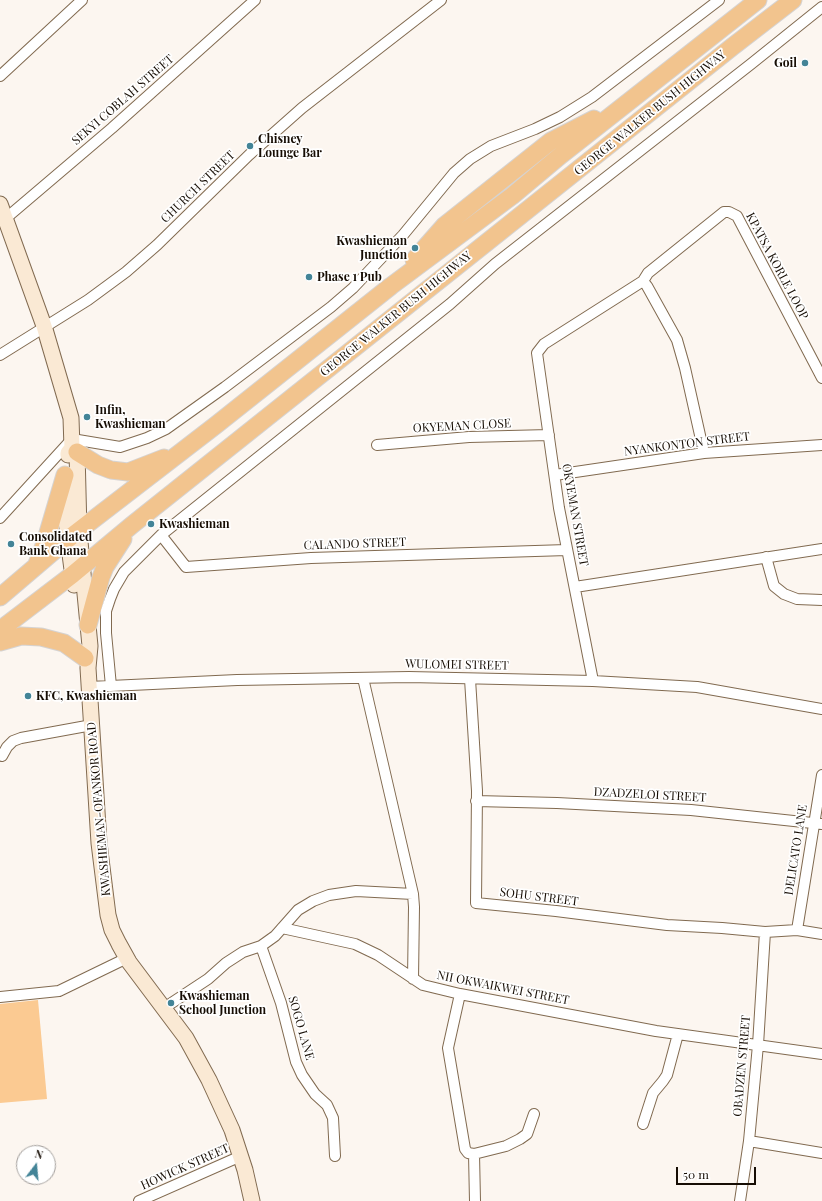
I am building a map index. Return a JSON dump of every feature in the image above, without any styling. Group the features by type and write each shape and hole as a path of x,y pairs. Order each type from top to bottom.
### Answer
{"highway":[{"name":"GEORGE WALKER BUSH HIGHWAY","path":"182,451 305,355 390,286 444,226 551,141 626,103 758,0"},
{"name":"GEORGE WALKER BUSH HIGHWAY","path":"0,630 77,571 132,525 793,0"},
{"path":"74,447 98,465 110,470 128,472 182,451"},
{"path":"0,597 19,582 37,564 73,535 182,451"},
{"path":"37,564 66,475"},
{"path":"88,624 105,567 132,525"},
{"path":"0,642 21,636 41,637 64,643 86,663"}],"main road":[{"name":"KWASHIEMAN-OFANKOR ROAD","path":"0,204 44,326 71,418 74,447 73,535"},
{"name":"KWASHIEMAN-OFANKOR ROAD","path":"74,447 68,453 64,497 73,535 77,571 82,646 89,687 99,843 108,915 112,930 127,958 186,1038 209,1080 232,1130 241,1156 252,1201"},
{"name":"KWASHIEMAN-OFANKOR ROAD","path":"77,571 88,624 90,646 86,663"}],"street":[{"path":"0,76 82,0"},
{"name":"SEKYI COBLAH STREET","path":"5,218 112,128 256,0"},
{"name":"CHURCH STREET","path":"0,355 44,326 88,300 126,272 157,245 249,156 302,108 441,0"},
{"path":"0,518 74,447 120,447 147,438 166,429 225,387 332,307 353,288 403,236 454,173 470,159 491,146 535,129 560,117 592,97 718,0"},
{"path":"111,686 106,633 106,611 114,589 124,572 161,534 450,304 495,264 822,7"},
{"name":"KPATSA KORLE LOOP","path":"537,353 544,344 643,281 648,272 724,212 729,212 737,216 822,378"},
{"path":"643,281 677,340 685,368 704,452"},
{"name":"OKYEMAN STREET","path":"537,353 559,508 593,681"},
{"name":"OKYEMAN CLOSE","path":"377,445 469,437 549,435"},
{"name":"NYANKONTON STREET","path":"555,474 704,452 822,445"},
{"name":"CALANDO STREET","path":"161,534 186,568 311,558 567,550"},
{"path":"575,587 822,549"},
{"path":"766,557 774,586 784,594 797,599 822,600"},
{"name":"WULOMEI STREET","path":"89,687 237,680 409,677 593,681 697,688 822,709"},
{"path":"363,678 413,894 413,979"},
{"name":"SOHU STREET","path":"470,679 476,801 476,903 556,911 666,925 765,932 797,930 822,934"},
{"path":"2,756 7,747 13,741 21,738 92,725"},
{"name":"DELICATO LANE","path":"797,930 818,824 822,774"},
{"name":"DZADZELOI STREET","path":"476,801 557,803 691,810 818,824"},
{"path":"164,1008 208,979 226,963 243,952 261,946 275,936 298,910 312,901 329,894 356,891 413,894"},
{"name":"NII OKWAIKWEI STREET","path":"282,928 355,944 378,955 423,985 460,994 678,1034 822,1054"},
{"name":"OBADZEN STREET","path":"740,1201 749,1141 758,1045 765,932"},
{"name":"SOGO LANE","path":"261,946 281,1003 296,1062 302,1075 315,1094 327,1105 334,1118 335,1156"},
{"path":"0,997 59,991 127,958"},
{"path":"460,994 448,1048 465,1149 468,1153 474,1154 506,1146 528,1134 534,1114"},
{"path":"643,1124 653,1093 667,1075 678,1034"},
{"path":"749,1141 822,1153"},
{"path":"474,1154 476,1201"},
{"name":"HOWICK STREET","path":"139,1201 241,1156"}],"shaded area":[{"path":"38,1000 47,1099 0,1103 0,1004"}],"place":[{"name":"Goil","path":"805,63"},
{"name":"Chisney Lounge Bar","path":"250,146"},
{"name":"Kwashieman Junction","path":"415,248"},
{"name":"Phase 1 Pub","path":"309,277"},
{"name":"Infin, Kwashieman","path":"87,417"},
{"name":"Kwashieman","path":"151,524"},
{"name":"Consolidated Bank Ghana","path":"11,544"},
{"name":"KFC, Kwashieman","path":"28,696"},
{"name":"Kwashieman School Junction","path":"171,1003"}]}
